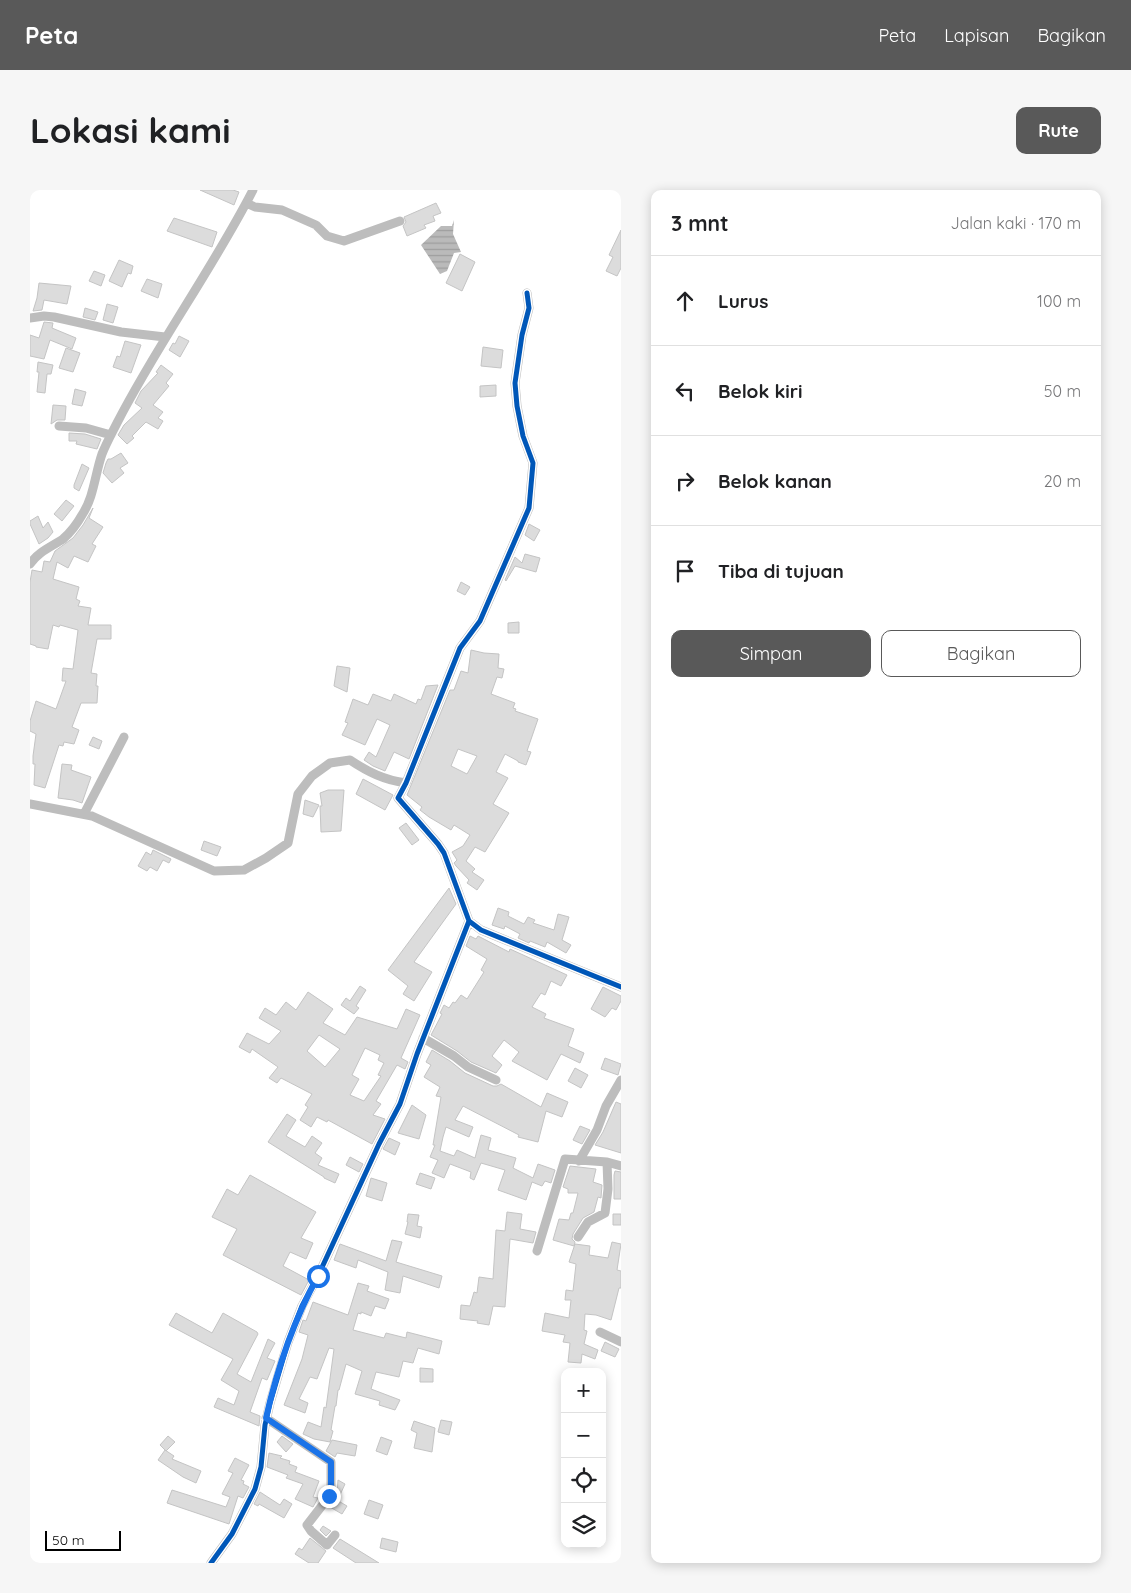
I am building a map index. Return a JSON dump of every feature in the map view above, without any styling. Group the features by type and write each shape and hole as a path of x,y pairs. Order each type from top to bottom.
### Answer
{"street":[{"path":"30,564 41,552 71,531 83,514 92,494 102,454 111,435 165,337 219,254 253,190"},
{"path":"246,204 282,210 316,225 327,236 344,241 400,221"},
{"path":"527,293 529,308 522,335 515,383 523,436 533,463 529,508 480,622 460,648 406,783 398,798 444,853 469,921 481,930 621,987"},
{"path":"30,318 54,316 121,332 165,337"},
{"path":"60,426 86,428 111,435"},
{"path":"84,814 124,737"},
{"path":"30,804 84,814 214,870 244,870 288,843 298,794 312,776 330,763 350,760 389,781 406,783"},
{"path":"211,1563 232,1534 255,1489 261,1467 266,1418 283,1360 302,1306 318,1276 378,1144 400,1104 423,1038 469,921"},
{"path":"423,1038 454,1056 470,1068 496,1080"},
{"path":"579,1161 597,1130 606,1106 621,1080"},
{"path":"537,1251 563,1162 567,1159 606,1162 621,1166"},
{"path":"578,1237 588,1222 605,1213 608,1189 606,1162"},
{"path":"600,1332 621,1342"},
{"path":"266,1418 331,1462 331,1494 307,1525 325,1545 329,1544 335,1535"}],"shaded area":[{"path":"454,220 453,234 461,252 454,253 447,271 440,274 421,245 441,226 452,226"}],"building":[{"path":"200,190 233,190 239,192 234,205"},
{"path":"436,203 441,213 433,216 435,221 424,225 426,228 407,236 403,226 406,222 404,217"},
{"path":"174,218 217,232 212,247 167,231"},
{"path":"621,230 621,268 617,276 606,271 613,257 609,255"},
{"path":"460,254 475,262 462,291 446,283"},
{"path":"119,260 133,266 131,274 128,273 122,287 109,281"},
{"path":"94,271 105,275 101,286 89,281"},
{"path":"147,279 162,284 158,298 141,291"},
{"path":"39,283 71,286 67,304 44,300 42,310 33,311"},
{"path":"107,304 118,307 113,323 103,320"},
{"path":"85,308 98,312 95,320 83,317"},
{"path":"44,322 53,323 52,328 76,338 72,349 50,340 44,359 30,356 30,335 39,338"},
{"path":"179,336 189,341 180,357 169,350"},
{"path":"125,341 141,345 131,373 113,367 117,356 120,357"},
{"path":"483,347 503,350 501,368 481,366"},
{"path":"66,348 80,353 73,372 59,368"},
{"path":"38,362 53,365 51,374 47,374 45,393 37,392"},
{"path":"161,365 173,374 166,383 169,386 153,405 163,412 158,418 163,421 158,429 146,422 127,444 118,435 124,425 142,408 135,403 141,391 158,373 156,372"},
{"path":"496,385 496,396 480,397 480,386"},
{"path":"75,389 86,392 82,406 72,404"},
{"path":"53,405 66,406 65,420 57,420 51,424"},
{"path":"69,433 85,434 101,439 97,449 76,444 77,441 69,441"},
{"path":"121,453 128,463 120,468 124,473 112,483 103,473 106,463 108,459"},
{"path":"82,464 89,468 79,491 74,488 74,485"},
{"path":"66,500 74,506 62,521 54,514"},
{"path":"93,508 89,518 103,527 92,544 96,546 88,562 74,556 68,568 57,562 53,579 79,587 76,599 80,601 78,606 91,608 88,625 111,625 111,639 97,639 91,673 97,674 97,703 81,703 72,727 79,730 74,744 64,742 63,746 59,745 45,788 34,785 35,764 33,764 33,756 36,734 30,731 30,721 36,701 56,709 66,681 62,681 63,668 73,669 78,630 53,625 48,649 30,644 30,582 32,570 42,572 44,561 50,562 55,551 73,538"},
{"path":"38,516 43,528 48,522 53,532 39,544 30,524 30,521"},
{"path":"529,524 540,530 534,541 525,535"},
{"path":"525,554 540,558 536,572 515,566 506,581 515,557 522,563"},
{"path":"461,582 470,587 465,595 457,591"},
{"path":"519,622 519,633 508,633 508,623"},
{"path":"471,650 499,654 498,668 504,669 502,678 497,677 491,694 515,703 513,708 516,709 515,711 538,719 527,751 531,752 526,765 505,754 496,772 508,778 493,804 509,813 485,852 475,847 466,861 475,869 472,872 484,880 477,890 467,883 469,880 454,863 457,860 452,852 463,846 470,835 454,825 451,830 429,817 420,810 422,807 407,795 450,690 454,690 461,671 468,673","holes":["458,749 477,756 467,774 451,766"]},
{"path":"337,666 350,668 347,692 334,686"},
{"path":"438,685 409,759 394,752 385,771 364,760 369,752 376,757 390,725 377,719 365,745 342,735 348,723 345,722 353,699 368,705 373,694 391,701 394,694 416,704 418,699 421,700 426,686"},
{"path":"93,737 102,741 99,749 89,745"},
{"path":"62,764 72,765 71,770 91,777 82,803 58,798"},
{"path":"363,779 393,795 385,810 356,794"},
{"path":"328,790 344,790 341,831 321,832 320,806 322,806 320,793"},
{"path":"305,800 319,805 313,817 303,814"},
{"path":"406,823 419,840 412,845 399,828"},
{"path":"204,841 221,847 217,856 201,850"},
{"path":"153,850 171,859 169,863 163,860 157,871 150,867 147,871 138,866 146,852 151,855"},
{"path":"449,888 456,904 414,962 432,972 414,1001 403,994 408,986 388,970"},
{"path":"498,908 509,912 508,916 524,924 528,917 535,920 533,923 554,930 558,914 569,917 562,940 571,945 566,953 547,942 545,947 530,941 529,943 518,938 520,934 505,926 504,929 492,925"},
{"path":"470,936 476,939 478,936 509,952 510,949 567,975 561,986 551,981 545,995 541,993 532,1007 546,1014 544,1018 574,1029 568,1046 584,1053 580,1063 561,1054 547,1080 512,1061 519,1052 504,1040 492,1056 502,1065 496,1073 471,1062 431,1035 442,1014 440,1013 444,1005 449,1008 461,995 467,999 484,972 481,970 487,959 466,946"},
{"path":"360,986 366,990 356,1006 359,1008 354,1014 341,1005 346,998 350,1001"},
{"path":"603,987 621,996 621,1001 616,1010 612,1008 605,1017 591,1009"},
{"path":"308,992 333,1009 323,1023 345,1035 357,1017 397,1029 406,1009 420,1015 401,1058 408,1062 405,1069 397,1065 376,1101 381,1104 373,1115 385,1119 372,1144 328,1120 327,1122 317,1117 311,1127 300,1120 308,1107 305,1105 312,1094 281,1078 277,1083 269,1078 278,1067 252,1049 250,1053 239,1047 247,1033 269,1044 281,1031 259,1018 265,1008 276,1015 286,1002 296,1010","holes":["319,1035 340,1049 325,1067 307,1051","365,1048 380,1055 378,1060 384,1063 378,1075 381,1076 364,1101 350,1095 359,1079 352,1075"]},
{"path":"432,1050 465,1073 493,1086 501,1084 541,1107 547,1093 568,1102 562,1117 546,1111 538,1142 518,1137 519,1135 463,1106 455,1120 473,1127 469,1137 446,1127 440,1151 454,1156 457,1150 475,1158 481,1135 491,1138 488,1150 516,1158 513,1168 533,1178 538,1164 555,1170 551,1183 545,1181 542,1186 532,1182 526,1200 498,1190 505,1170 481,1163 474,1180 470,1178 471,1172 450,1164 444,1178 432,1173 438,1160 430,1157 435,1145 433,1145 441,1097 436,1096 440,1087 424,1077 431,1065 426,1062"},
{"path":"605,1058 621,1064 618,1075 601,1069"},
{"path":"575,1068 588,1075 581,1088 568,1081"},
{"path":"616,1102 621,1104 621,1153 595,1145"},
{"path":"412,1105 426,1115 419,1139 398,1133"},
{"path":"287,1114 296,1120 286,1136 305,1147 312,1136 322,1143 315,1153 322,1158 318,1165 339,1174 335,1183 268,1142"},
{"path":"580,1126 590,1130 582,1144 573,1140"},
{"path":"389,1138 400,1143 395,1155 383,1149"},
{"path":"350,1157 363,1164 359,1172 346,1165"},
{"path":"570,1166 596,1169 593,1182 602,1185 601,1198 598,1197 594,1212 583,1218 573,1234 574,1246 553,1240 559,1219 569,1220 571,1213 573,1213 578,1193 568,1193 568,1189 563,1187"},
{"path":"615,1171 621,1172 621,1199 614,1199"},
{"path":"420,1173 435,1178 431,1189 416,1184"},
{"path":"250,1175 316,1212 301,1238 313,1243 306,1259 290,1252 283,1266 309,1280 301,1295 223,1255 237,1229 212,1217 227,1189 238,1195"},
{"path":"371,1178 387,1183 382,1201 366,1196"},
{"path":"507,1212 522,1214 520,1229 536,1232 533,1243 510,1239 505,1307 493,1306 489,1325 477,1323 478,1321 460,1319 461,1305 470,1306 474,1292 477,1293 479,1277 493,1279 496,1230 505,1231"},
{"path":"408,1214 419,1215 417,1226 422,1227 420,1238 405,1234"},
{"path":"613,1214 621,1214 621,1225 613,1225"},
{"path":"392,1240 402,1242 396,1262 442,1276 439,1288 403,1276 400,1293 385,1290 388,1272 358,1260 356,1268 334,1260 340,1244 386,1261"},
{"path":"612,1242 621,1244 617,1270 621,1271 621,1288 619,1288 611,1320 585,1314 584,1330 587,1331 584,1344 598,1350 595,1359 582,1354 581,1363 568,1362 570,1343 563,1342 565,1335 542,1331 545,1313 569,1318 571,1300 565,1300 566,1290 573,1291 576,1264 569,1262 575,1244 590,1246 589,1255 608,1258"},
{"path":"358,1283 369,1286 367,1291 389,1299 385,1309 375,1306 371,1316 361,1312 361,1314 358,1313 353,1330 384,1338 386,1333 406,1338 407,1332 442,1341 439,1354 418,1348 413,1363 403,1361 399,1377 376,1372 371,1389 400,1400 395,1410 379,1405 380,1401 355,1394 362,1371 346,1364 338,1390 330,1442 314,1439 303,1434 308,1422 321,1427 324,1407 326,1408 334,1349 329,1348 317,1379 310,1377 299,1399 308,1403 305,1413 284,1405 302,1359 308,1335 299,1332 303,1320 306,1321 313,1302 348,1315"},
{"path":"176,1313 212,1333 223,1313 257,1332 258,1334 237,1374 251,1382 268,1339 275,1343 267,1358 275,1361 267,1380 262,1378 250,1412 260,1416 259,1426 214,1407 218,1398 234,1405 239,1391 221,1380 233,1359 169,1325"},
{"path":"605,1342 619,1349 615,1357 601,1351"},
{"path":"420,1368 433,1369 433,1382 420,1382"},
{"path":"441,1420 452,1422 449,1435 438,1432"},
{"path":"414,1421 435,1428 432,1452 414,1448 417,1433 411,1430"},
{"path":"168,1436 175,1442 166,1451 160,1445"},
{"path":"282,1436 293,1444 286,1452 277,1442"},
{"path":"381,1437 392,1441 387,1455 376,1451"},
{"path":"332,1440 357,1445 355,1456 337,1453 335,1457 326,1451"},
{"path":"165,1450 174,1456 172,1459 201,1471 196,1483 183,1477 158,1460"},
{"path":"269,1453 282,1456 280,1458 290,1461 289,1464 297,1467 295,1472 319,1481 313,1497 318,1498 313,1507 295,1499 303,1484 286,1478 288,1475 267,1467"},
{"path":"235,1458 249,1465 241,1480 244,1481 243,1484 249,1487 243,1498 238,1496 229,1524 167,1503 172,1490 226,1507 230,1497 222,1494 233,1473 228,1471"},
{"path":"338,1480 345,1484 340,1495 337,1494"},
{"path":"260,1492 280,1505 284,1499 292,1504 284,1518 259,1504 258,1506 254,1504"},
{"path":"335,1499 347,1506 342,1514 330,1507"},
{"path":"369,1500 383,1505 378,1519 364,1514"},
{"path":"323,1526 331,1531 326,1536 320,1530"},
{"path":"310,1538 326,1551 318,1563 309,1563 295,1554 299,1548 302,1550"},
{"path":"382,1538 398,1542 396,1552 380,1548"},
{"path":"340,1539 379,1563 356,1563 333,1548"}],"cycle path":[{"path":"527,293 529,308 522,335 515,383 523,436 533,463 529,508 480,621 460,648 406,783 398,798 444,853 469,921 481,930 621,987"},
{"path":"211,1563 232,1534 255,1489 261,1467 265,1425 288,1342 302,1306 400,1104 417,1054 469,921"}],"route":[{"path":"318,1276 302,1306 288,1342 266,1418 292,1438 331,1462 331,1492 329,1496"}]}
